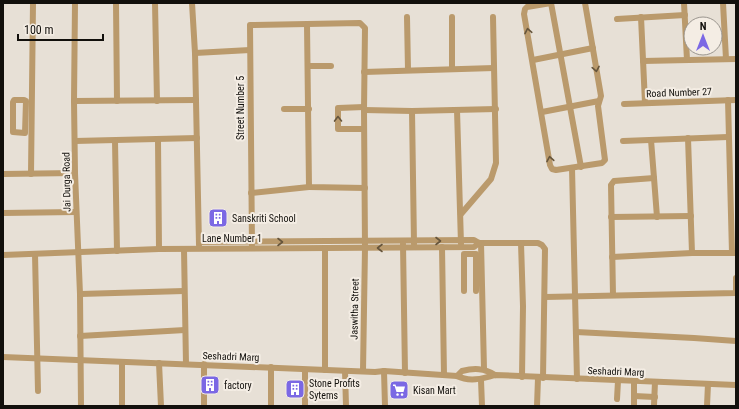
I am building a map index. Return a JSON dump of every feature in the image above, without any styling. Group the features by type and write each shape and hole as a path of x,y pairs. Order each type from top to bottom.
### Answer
{"street":[{"path":"31,174 29,106 33,3"},
{"name":"Jai Durga Road","path":"75,3 75,173 80,294 81,406"},
{"path":"116,3 117,101"},
{"path":"155,3 157,101"},
{"path":"192,3 195,53 199,245"},
{"path":"581,167 560,54 548,3 529,6 524,11 551,167 556,170 581,167 602,163 605,160 598,106 601,96 585,3"},
{"path":"684,3 687,60"},
{"path":"723,3 726,59"},
{"path":"617,19 685,15"},
{"path":"407,17 408,70"},
{"path":"452,17 452,69"},
{"path":"461,214 491,180 496,163 493,17"},
{"path":"641,17 645,103"},
{"name":"Jaswitha Street","path":"307,24 358,22 365,28 365,244 363,371"},
{"path":"307,24 308,66 312,82 309,109 309,187"},
{"name":"Street Number 5","path":"252,245 250,25 307,24"},
{"path":"533,60 593,48"},
{"path":"195,53 250,50"},
{"path":"643,61 736,59"},
{"path":"308,66 331,66"},
{"path":"364,72 494,68"},
{"path":"29,106 25,100 13,101 13,132 25,133 29,127"},
{"path":"74,102 196,100"},
{"path":"612,257 692,253 734,253 728,137 728,100"},
{"name":"Road Number 27","path":"624,104 736,100"},
{"path":"542,112 599,101"},
{"path":"364,129 338,129 338,108 412,111 496,109"},
{"path":"284,109 309,109"},
{"path":"457,110 461,244"},
{"path":"412,111 414,244"},
{"path":"623,141 728,137"},
{"path":"75,141 197,138"},
{"path":"688,138 692,253"},
{"path":"158,140 159,249"},
{"path":"651,140 657,217"},
{"path":"115,141 117,251"},
{"path":"572,168 577,379"},
{"path":"3,174 75,173"},
{"path":"613,295 611,217 612,182 614,180 654,178"},
{"path":"251,193 309,187 365,188"},
{"path":"3,213 76,212"},
{"path":"611,217 691,216"},
{"path":"414,244 442,247 474,240 480,243 538,243 545,249 545,297 537,406"},
{"path":"480,243 479,274 484,369"},
{"path":"521,243 522,377"},
{"path":"252,245 365,244"},
{"name":"Lane Number 1","path":"3,255 184,249 199,245 252,245 325,248 365,244 414,244"},
{"path":"404,244 405,373"},
{"path":"414,244 461,244"},
{"path":"442,247 444,375"},
{"path":"325,248 325,370"},
{"path":"184,249 186,364"},
{"path":"464,291 464,254 476,253 479,274 476,291"},
{"path":"34,254 38,391"},
{"path":"464,275 479,274"},
{"path":"545,297 736,293 736,278"},
{"path":"80,294 184,291"},
{"path":"80,336 185,330"},
{"path":"576,332 736,341"},
{"name":"Seshadri Marg","path":"3,357 204,364 304,370 384,371 457,376 481,380 495,375 736,386"},
{"path":"122,362 122,406"},
{"path":"159,363 161,406"},
{"path":"204,364 204,406"},
{"path":"271,367 271,406"},
{"name":"Seshadri Marg","path":"457,376 462,371 473,369 484,369 495,375"},
{"path":"304,370 306,406"},
{"path":"345,371 346,406"},
{"path":"384,371 385,406"},
{"path":"481,380 482,406"},
{"path":"617,399 618,381"},
{"path":"634,381 634,405"},
{"path":"654,405 655,382"},
{"path":"707,406 708,384"},
{"path":"634,396 655,397"}],"place":[{"name":"Sanskriti School","path":"218,218"},
{"name":"factory","path":"210,385"},
{"name":"Stone Profits Sytems","path":"295,389"},
{"name":"Kisan Mart","path":"399,390"}]}
